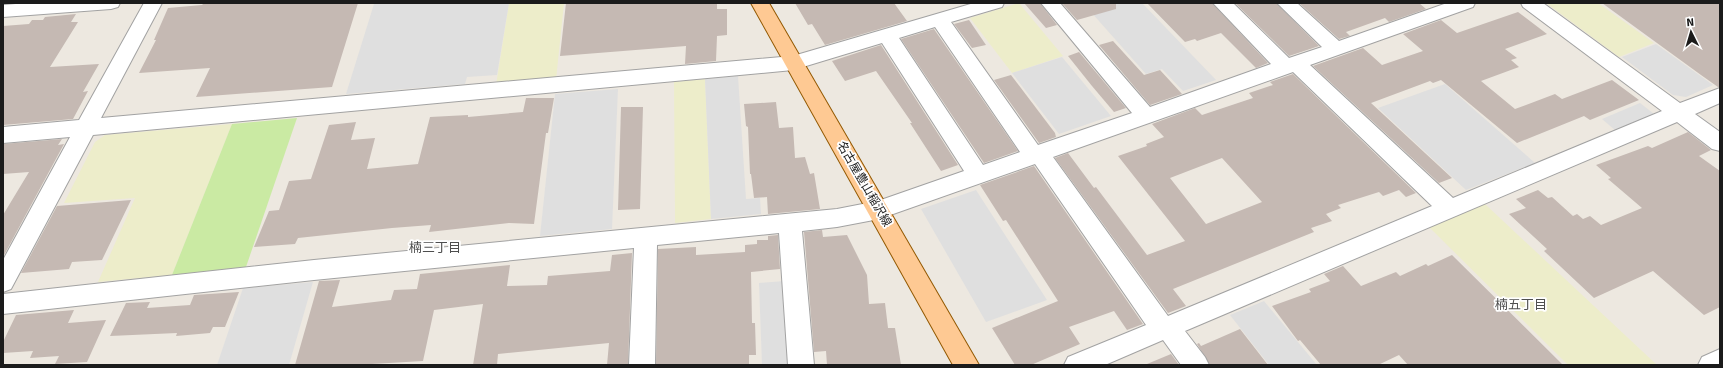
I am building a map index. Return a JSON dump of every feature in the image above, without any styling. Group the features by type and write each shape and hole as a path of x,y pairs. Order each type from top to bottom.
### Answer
{"main road":[{"name":"名古屋豊山稲沢線","path":"760,3 966,365"}],"street":[{"path":"3,11 111,3"},
{"path":"3,282 153,3"},
{"path":"3,135 793,63 996,3"},
{"path":"1050,3 1146,116"},
{"path":"1222,3 1449,208"},
{"path":"1286,3 1336,49"},
{"path":"3,304 306,271 837,218 879,210 1466,3"},
{"path":"1530,3 1720,143"},
{"path":"939,19 1036,154 1166,328 1196,365"},
{"path":"887,35 978,175"},
{"path":"1077,365 1104,360 1166,328 1720,95"},
{"path":"790,223 801,365"},
{"path":"642,365 646,237"},
{"path":"1711,365 1720,360"}],"green space":[{"path":"509,3 564,3 556,80 496,85"},
{"path":"1019,3 1063,56 1012,73 970,18"},
{"path":"1546,3 1598,3 1654,43 1619,57"},
{"path":"705,79 711,219 675,223 674,82"},
{"path":"297,118 246,267 172,275 232,124"},
{"path":"232,124 172,275 98,282 135,198 64,203 95,142 105,135"},
{"path":"1485,204 1657,365 1568,365 1429,227"}],"shaded area":[{"path":"509,3 497,75 467,77 465,84 346,94 374,4"},
{"path":"1083,3 1142,3 1216,80 1183,91 1162,69 1146,74"},
{"path":"1656,44 1713,85 1686,97 1673,95 1622,57"},
{"path":"1062,57 1111,116 1059,134 1012,73"},
{"path":"738,76 746,199 760,198 761,214 711,219 705,79"},
{"path":"1445,84 1535,163 1466,190 1378,108"},
{"path":"618,89 612,229 540,236 555,94"},
{"path":"1640,103 1654,114 1615,130 1602,119"},
{"path":"976,190 1047,300 986,322 921,209"},
{"path":"785,281 791,365 762,365 759,283"},
{"path":"313,282 289,365 217,365 243,288"},
{"path":"1264,301 1317,365 1269,365 1230,315"}],"building":[{"path":"204,3 358,3 332,87 196,97 210,68 139,73 156,40 154,40 168,8 202,5"},
{"path":"566,3 717,3 717,9 727,9 727,35 717,36 716,61 685,64 686,46 560,56"},
{"path":"795,3 894,3 907,21 825,45 812,24 808,25"},
{"path":"1024,3 1040,3 1057,25 1046,28"},
{"path":"1062,3 1116,3 1116,9 1077,20"},
{"path":"1147,3 1212,3 1268,63 1256,68 1221,33 1197,41 1195,39 1185,42"},
{"path":"1235,3 1276,3 1319,46 1289,56"},
{"path":"1299,3 1419,3 1426,9 1389,22 1385,18 1346,32 1350,36 1339,39"},
{"path":"1602,3 1720,3 1720,87 1701,75"},
{"path":"1518,12 1547,34 1505,49 1517,58 1511,60 1519,67 1481,81 1515,109 1555,94 1562,99 1612,80 1639,100 1590,120 1584,116 1517,143 1441,80 1433,83 1430,81 1371,103 1452,178 1439,183 1313,66 1363,48 1382,65 1423,51 1403,34 1441,20 1457,33"},
{"path":"76,14 71,22 78,22 50,67 99,64 83,92 88,91 73,119 3,125 3,26 29,24 32,20 43,20 45,17"},
{"path":"969,20 986,45 972,48 954,24"},
{"path":"934,29 1018,151 984,163 901,39"},
{"path":"1113,41 1144,75 1160,70 1182,94 1150,105 1099,45"},
{"path":"881,45 958,165 941,171 910,123 912,123 876,71 845,81 832,61"},
{"path":"1079,52 1126,108 1114,112 1092,86 1068,56"},
{"path":"1293,74 1416,193 1406,197 1399,190 1383,196 1379,192 1338,205 1341,208 1326,214 1332,221 1311,228 1314,232 1173,289 1186,306 1168,313 1055,158 1068,153 1094,188 1096,187 1147,255 1185,241 1118,156 1147,146 1146,144 1164,137 1152,124 1195,108 1202,115 1253,98 1249,93 1273,85 1270,82","holes":["1222,158 1262,202 1206,224 1170,178"]},
{"path":"1011,75 1055,133 1056,137 1039,143 994,80"},
{"path":"526,98 554,98 548,133 546,133 534,224 509,223 429,232 431,225 392,228 298,238 295,244 254,247 269,211 279,210 289,181 311,179 329,125 356,122 351,140 375,138 367,169 418,164 430,117 468,115 468,117 523,112"},
{"path":"776,102 779,128 793,127 795,158 805,157 810,174 814,173 820,209 768,214 767,197 754,198 750,174 748,127 746,126 744,104"},
{"path":"621,107 643,107 640,209 618,210"},
{"path":"1688,132 1711,150 1699,156 1720,171 1720,307 1704,315 1653,271 1594,298 1544,251 1547,249 1509,214 1526,208 1516,199 1538,190 1548,198 1552,197 1573,216 1577,214 1583,219 1590,216 1601,225 1642,208 1608,179 1611,178 1596,165 1648,146 1652,148"},
{"path":"62,139 58,145 64,144 3,257 3,215 29,172 3,174 3,144"},
{"path":"1034,166 1143,324 1127,330 1114,311 1069,327 1080,344 1031,365 1015,365 992,328 1058,301 1006,220 1003,221 980,185"},
{"path":"131,200 102,260 72,262 69,269 21,273 57,206"},
{"path":"822,230 823,237 847,235 867,275 869,304 885,303 888,328 895,328 901,365 827,365 826,351 814,352 804,232"},
{"path":"778,235 780,269 751,272 752,323 755,323 756,355 749,355 749,365 656,365 658,249 696,247 696,255 745,252 745,245 757,244 757,240 768,240 768,236"},
{"path":"632,253 628,365 607,365 609,343 498,354 497,365 473,365 483,304 434,310 423,361 355,365 295,365 319,281 340,280 332,307 391,300 394,290 417,289 420,274 510,265 507,286 547,285 548,276 610,271 612,255"},
{"path":"1452,255 1563,365 1408,365 1399,355 1378,365 1321,365 1300,340 1298,341 1272,306 1311,292 1309,289 1330,281 1324,274 1343,266 1361,286 1396,272 1400,276 1426,264 1428,266"},
{"path":"239,292 225,327 213,327 210,333 176,336 177,333 110,336 126,303 150,302 147,308 190,305 194,295"},
{"path":"74,310 68,323 106,320 87,362 55,364 59,356 30,358 33,351 3,353 3,342 16,315"},
{"path":"1240,329 1268,365 1210,365 1197,344 1199,343 1201,346"},
{"path":"1171,354 1179,365 1147,365 1147,364"}],"district":[{"name":"楠三丁目","path":"435,248"},
{"name":"楠五丁目","path":"1521,305"}]}
